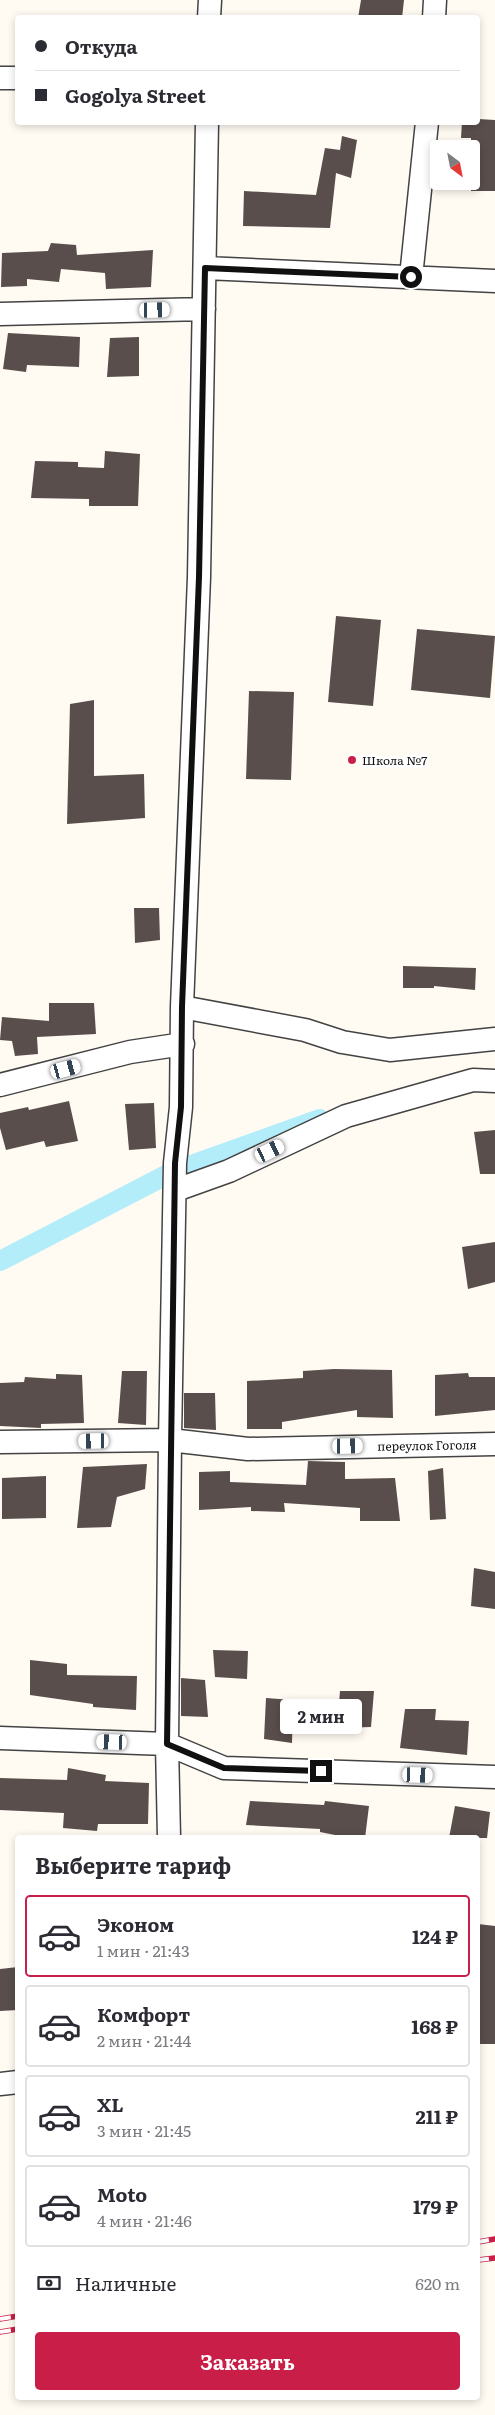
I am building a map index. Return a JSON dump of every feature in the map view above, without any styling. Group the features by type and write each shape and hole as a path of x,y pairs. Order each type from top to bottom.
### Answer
{"street":[{"path":"210,0 210,15"},
{"path":"434,15 435,0"},
{"path":"0,78 15,78"},
{"path":"169,1835 167,1744 170,1440 176,1177 181,1107 182,1007 199,577 207,125"},
{"path":"411,277 426,125"},
{"path":"205,268 495,281"},
{"path":"0,314 204,309"},
{"path":"182,1007 305,1030 342,1042 390,1050 495,1039"},
{"path":"0,1085 130,1052 183,1044"},
{"path":"176,1177 229,1170 346,1116 473,1080 495,1081"},
{"name":"переулок Гоголя","path":"0,1442 170,1440 248,1449 495,1444"},
{"path":"0,1738 167,1744 224,1768 495,1778"},
{"path":"0,2084 15,2082"}],"building":[{"path":"361,0 404,0 402,15 358,15"},
{"path":"480,119 495,120 495,191 471,191 480,190 480,140 471,140 471,138 461,138 462,125 480,125"},
{"path":"342,136 357,140 351,178 336,173 330,228 243,226 244,191 316,195 325,148 340,150"},
{"path":"51,243 76,245 77,255 153,250 151,287 106,289 105,273 61,269 59,282 27,279 27,286 1,287 2,253 48,251"},
{"path":"8,333 80,337 79,367 27,365 26,372 3,369"},
{"path":"139,337 139,376 107,377 110,338"},
{"path":"105,451 140,454 138,506 89,506 89,499 31,498 35,461 78,462 78,467 104,468"},
{"path":"336,616 381,620 373,706 328,702"},
{"path":"417,629 495,636 490,698 411,690"},
{"path":"249,691 294,692 291,780 246,779"},
{"path":"94,700 94,776 144,774 145,818 67,824 70,704"},
{"path":"134,908 159,908 160,940 135,943"},
{"path":"403,966 476,968 475,990 434,986 434,988 403,988"},
{"path":"49,1003 94,1003 96,1034 37,1037 38,1054 15,1056 12,1041 0,1040 2,1017 49,1021"},
{"path":"69,1101 78,1141 46,1147 44,1141 6,1150 0,1128 0,1113 28,1107 29,1110"},
{"path":"154,1103 156,1148 129,1150 125,1104"},
{"path":"495,1130 495,1174 480,1174 474,1132"},
{"path":"495,1242 495,1282 468,1289 462,1247"},
{"path":"334,1369 392,1370 393,1418 357,1417 357,1410 282,1422 282,1429 247,1429 247,1381 303,1378 303,1371"},
{"path":"122,1371 147,1371 146,1425 118,1423"},
{"path":"468,1373 469,1377 495,1377 495,1410 435,1416 435,1375"},
{"path":"56,1374 82,1375 84,1423 41,1424 41,1428 0,1426 0,1383 24,1382 25,1377 56,1379"},
{"path":"184,1393 215,1393 216,1430 184,1428"},
{"path":"308,1461 345,1462 345,1479 395,1478 400,1521 360,1521 360,1508 284,1503 285,1512 251,1511 251,1507 199,1510 199,1472 230,1471 230,1482 306,1485"},
{"path":"147,1464 145,1489 117,1497 111,1527 77,1528 83,1467"},
{"path":"443,1468 446,1519 430,1520 428,1471"},
{"path":"46,1476 46,1518 2,1519 2,1478"},
{"path":"474,1568 495,1572 495,1609 471,1606"},
{"path":"213,1650 248,1651 247,1679 215,1677"},
{"path":"30,1660 67,1664 67,1675 137,1676 136,1710 93,1707 93,1704 30,1695"},
{"path":"181,1678 205,1680 208,1717 181,1716"},
{"path":"340,1691 374,1691 371,1727 337,1728"},
{"path":"266,1698 293,1700 292,1743 264,1739"},
{"path":"405,1709 436,1709 435,1720 469,1721 467,1755 400,1748"},
{"path":"68,1768 106,1775 105,1781 149,1783 148,1824 98,1824 97,1831 63,1828 64,1813 0,1810 0,1778 67,1780"},
{"path":"250,1801 324,1805 325,1801 369,1806 365,1835 335,1835 320,1832 320,1829 246,1825"},
{"path":"455,1806 490,1812 487,1838 480,1838 480,1835 450,1835"},
{"path":"480,1924 495,1926 495,2044 480,2044"},
{"path":"15,1967 15,2010 0,2011 0,1969"}],"waterway":[{"path":"0,1261 172,1172 320,1119"}],"railway":[{"path":"480,2242 495,2239"},
{"path":"480,2260 495,2258"},
{"path":"0,2319 15,2316"},
{"path":"0,2332 15,2330"}],"place":[{"name":"Школа №7","path":"352,760"}],"route":[{"path":"321,1771 224,1768 167,1744 175,1163 181,1107 182,1007 199,577 205,268 411,277"}]}
